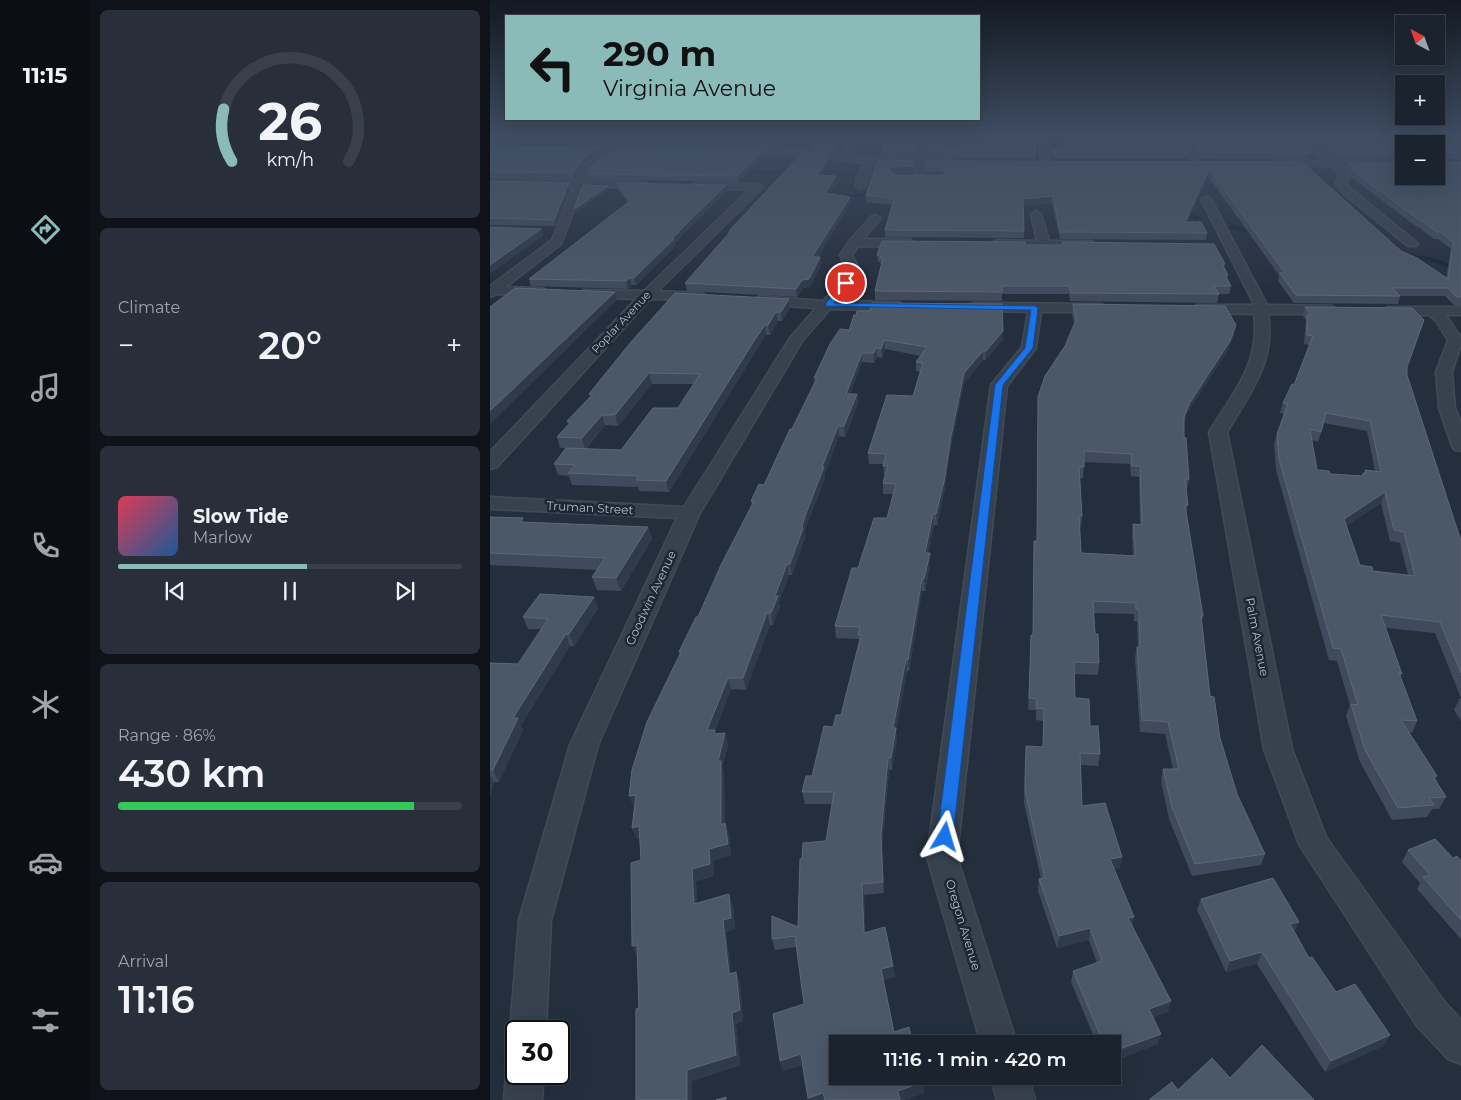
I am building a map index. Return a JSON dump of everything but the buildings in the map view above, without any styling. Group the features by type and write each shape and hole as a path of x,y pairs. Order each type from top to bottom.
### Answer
{"street":[{"path":"491,291 557,242 578,187"},
{"name":"Poplar Avenue","path":"490,463 647,295 758,187"},
{"path":"1345,187 1348,192 1412,244"},
{"name":"Palm Avenue","path":"1206,199 1225,246 1260,302 1264,341 1254,368 1218,432 1278,749 1314,844 1430,1013 1461,1046"},
{"path":"1036,214 1044,244"},
{"path":"854,242 876,218"},
{"path":"545,231 560,231"},
{"path":"854,242 924,243"},
{"name":"Goodwin Avenue","path":"529,1020 535,920 584,745 690,513 797,338 855,273 846,256 854,242"},
{"path":"984,244 1103,245"},
{"path":"491,291 551,292"},
{"path":"570,293 716,298"},
{"path":"745,299 828,305 917,306"},
{"path":"966,307 1113,308"},
{"name":"Oregon Avenue","path":"996,1035 942,857 999,385 1029,348 1035,308"},
{"path":"1182,309 1347,310"},
{"path":"1376,311 1461,311"},
{"path":"1433,311 1441,318 1455,340 1444,372 1447,408 1461,446"},
{"name":"Truman Street","path":"490,503 690,513"},
{"path":"523,1100 524,1085"},
{"path":"1012,1085 1016,1100"}],"waterway":[{"path":"841,198 873,193"},
{"path":"1185,215 1182,214 1197,218"},
{"path":"1231,227 1255,232"},
{"path":"1404,255 1433,260 1461,270"}],"route":[{"path":"846,283 828,305 1035,308 1029,348 999,385 945,837"}]}
